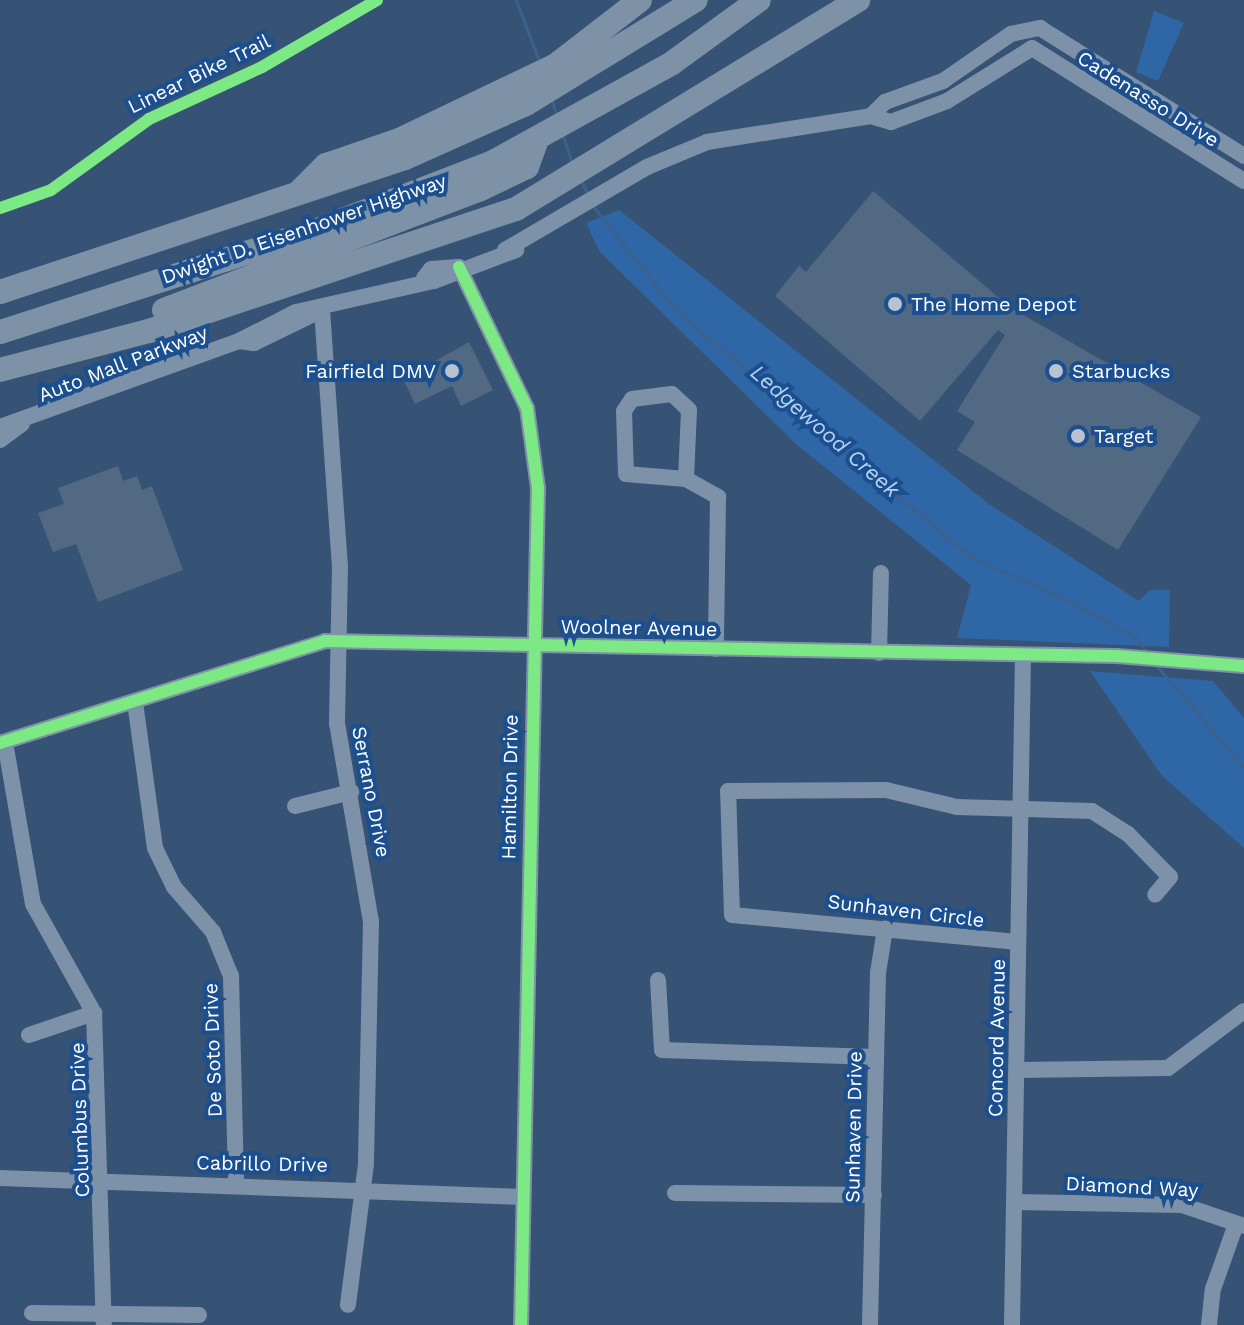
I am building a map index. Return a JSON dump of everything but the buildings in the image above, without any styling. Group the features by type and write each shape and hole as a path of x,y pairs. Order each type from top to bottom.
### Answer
{"highway":[{"path":"560,74 640,0"},
{"name":"Dwight D. Eisenhower Highway","path":"0,292 405,158 696,0"},
{"name":"Dwight D. Eisenhower Highway","path":"0,332 317,230 536,142 575,122 759,0"},
{"path":"0,370 256,297 469,226 555,189 858,0"},
{"path":"39,360 481,189 527,167 536,142"}],"street":[{"name":"Auto Mall Parkway","path":"0,427 22,424 239,341 284,317 322,310 424,278 431,269 459,267 505,250 517,250 549,224 607,188 707,142 871,116 1034,28"},
{"name":"Cadenasso Drive","path":"1034,28 1244,156"},
{"name":"Auto Mall Parkway","path":"871,116 891,122 921,112 1032,48"},
{"name":"Cadenasso Drive","path":"1032,48 1244,181"},
{"name":"Hamilton Drive","path":"459,267 531,425 538,488 532,646 521,1325"},
{"name":"Serrano Drive","path":"322,310 329,329 338,640 337,723 371,921 361,1186 348,1305"},
{"path":"686,479 683,401 672,394 632,399 624,411 626,474 686,479 718,497 716,649"},
{"name":"Auto Mall Parkway","path":"0,440 22,424"},
{"path":"879,653 881,573"},
{"name":"Woolner Avenue","path":"3,742 338,640 1106,656 1167,663 1244,666"},
{"name":"Concord Avenue","path":"1012,1325 1023,655"},
{"name":"De Soto Drive","path":"135,702 155,848 174,887 213,932 231,976 236,1182"},
{"name":"Columbus Drive","path":"3,742 33,904 94,1013 103,1181 104,1320"},
{"name":"Sunhaven Circle","path":"1018,942 732,915 728,791 886,790 957,807 1022,807"},
{"path":"295,806 351,792"},
{"path":"1022,807 1070,807 1112,821 1170,877 1155,895"},
{"name":"Sunhaven Drive","path":"870,1325 875,1057 885,929"},
{"path":"658,980 662,1050 875,1057"},
{"path":"1017,1070 1168,1068 1244,1011"},
{"path":"29,1035 94,1013"},
{"name":"Cabrillo Drive","path":"0,1178 361,1186 523,1197"},
{"path":"675,1193 874,1195"},
{"name":"Diamond Way","path":"1015,1202 1182,1205 1240,1225"},
{"path":"1209,1325 1213,1289 1240,1225"},
{"path":"32,1313 104,1320 199,1315"}],"shaded area":[{"path":"1154,11 1184,23 1158,81 1136,72"},
{"path":"619,210 989,504 1139,601 1150,590 1170,590 1169,647 957,638 971,585 797,445 599,251 586,223"},
{"path":"1090,671 1213,681 1244,718 1244,848 1162,776"}],"waterway":[{"name":"Ledgewood Creek","path":"516,0 540,64"},
{"name":"Ledgewood Creek","path":"552,101 557,117"},
{"path":"563,136 572,163"},
{"name":"Ledgewood Creek","path":"581,180 588,195"},
{"name":"Ledgewood Creek","path":"593,206 677,312 972,558 1061,597 1137,638 1146,652"},
{"name":"Ledgewood Creek","path":"1155,664 1244,768"}],"cycle path":[{"name":"Linear Bike Trail","path":"0,208 51,190 149,119 262,67 377,0"},
{"path":"459,267 527,408 538,488 521,1325"},
{"path":"0,743 325,641 1117,656 1244,666"}],"place":[{"name":"The Home Depot","path":"895,304"},
{"name":"Fairfield DMV","path":"452,371"},
{"name":"Starbucks","path":"1056,371"},
{"name":"Target","path":"1078,436"}]}
